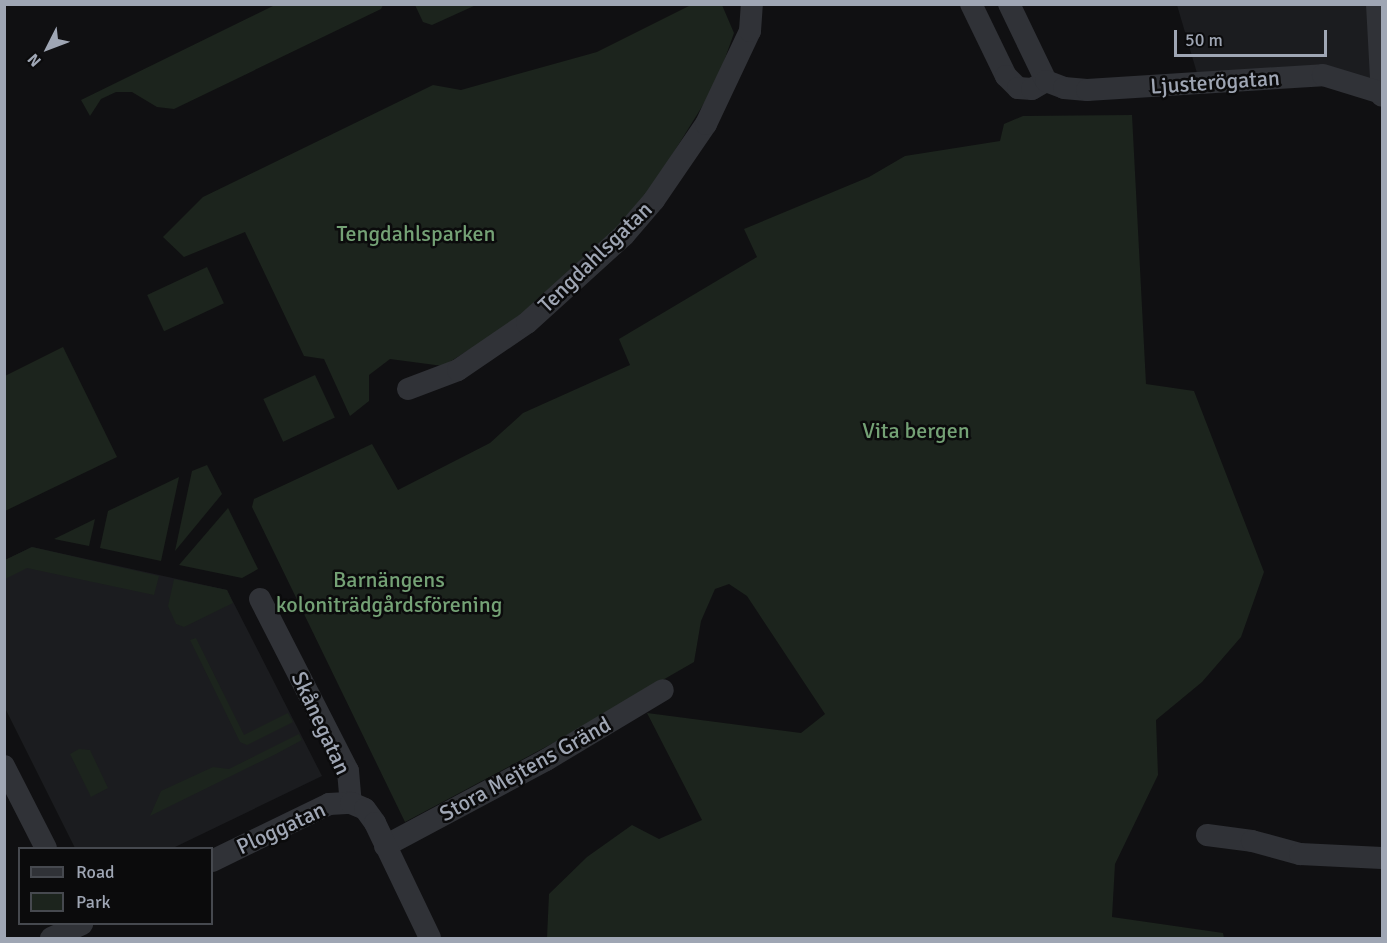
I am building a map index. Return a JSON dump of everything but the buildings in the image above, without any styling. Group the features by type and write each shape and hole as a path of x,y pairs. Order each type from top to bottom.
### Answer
{"street":[{"name":"Tengdahlsgatan","path":"408,388 458,369 527,323 624,235 654,200 706,124 750,31 752,4"},
{"path":"971,4 1006,76 1018,88 1032,89 1046,81 1009,4"},
{"path":"1377,4 1382,94"},
{"name":"Ljusterögatan","path":"1046,81 1064,88 1087,90 1323,75 1382,94"},
{"name":"Skånegatan","path":"260,599 348,771 351,802 365,809 386,846 430,939"},
{"name":"Stora Mejtens Gränd","path":"386,846 546,760 663,690"},
{"path":"4,766 45,847"},
{"name":"Ploggatan","path":"213,861 329,804 351,802"},
{"path":"1207,835 1252,841 1300,854 1383,858"},
{"path":"51,939 81,925"},
{"path":"84,925 93,939"}],"shaded area":[{"path":"1177,5 1380,5 1382,95 1320,71 1199,80"},
{"path":"32,547 227,590 322,776 175,847 74,847 5,708 5,560"}],"green space":[{"path":"275,5 383,5 381,9 174,109 157,107 132,92 116,92 101,99 90,116 81,100"},
{"path":"415,5 476,5 432,25 423,22"},
{"name":"Tengdahlsparken","path":"691,5 722,5 734,33 716,84 646,197 594,253 522,317 443,366 390,359 369,375 369,401 350,416 324,359 304,356 245,232 184,257 163,237 203,197 433,85 461,90 597,52"},
{"name":"Vita bergen","path":"1132,115 1146,384 1194,391 1264,572 1241,637 1202,682 1156,720 1158,775 1115,864 1112,917 1223,933 1224,938 547,938 549,894 587,857 632,825 659,839 702,820 647,713 801,733 825,714 747,596 729,584 715,589 701,621 694,662 555,742 405,822 252,507 254,499 372,444 398,490 490,443 523,413 630,365 619,339 757,257 744,229 869,177 905,156 1000,141 1004,124 1023,116"},
{"path":"207,267 224,303 164,331 147,295"},
{"path":"63,347 117,457 5,511 5,376"},
{"path":"315,375 335,418 283,442 263,399"},
{"path":"207,465 222,494 175,551 192,471"},
{"path":"179,477 161,561 100,548 108,511"},
{"path":"228,508 258,569 242,578 179,565"},
{"path":"95,519 89,546 54,539"},
{"path":"32,547 159,576 154,595 27,568 5,579 5,560"},
{"path":"174,579 227,590 233,603 184,627 176,624 168,606"},
{"path":"196,638 244,735 288,713 293,722 247,745 240,742 190,640"},
{"path":"299,734 302,740 150,816 161,791 213,767 229,769"},
{"path":"79,749 90,750 108,788 91,797 70,754"}],"park label":[{"name":"Barnängens koloniträdgårdsförening","path":"389,592"}]}
